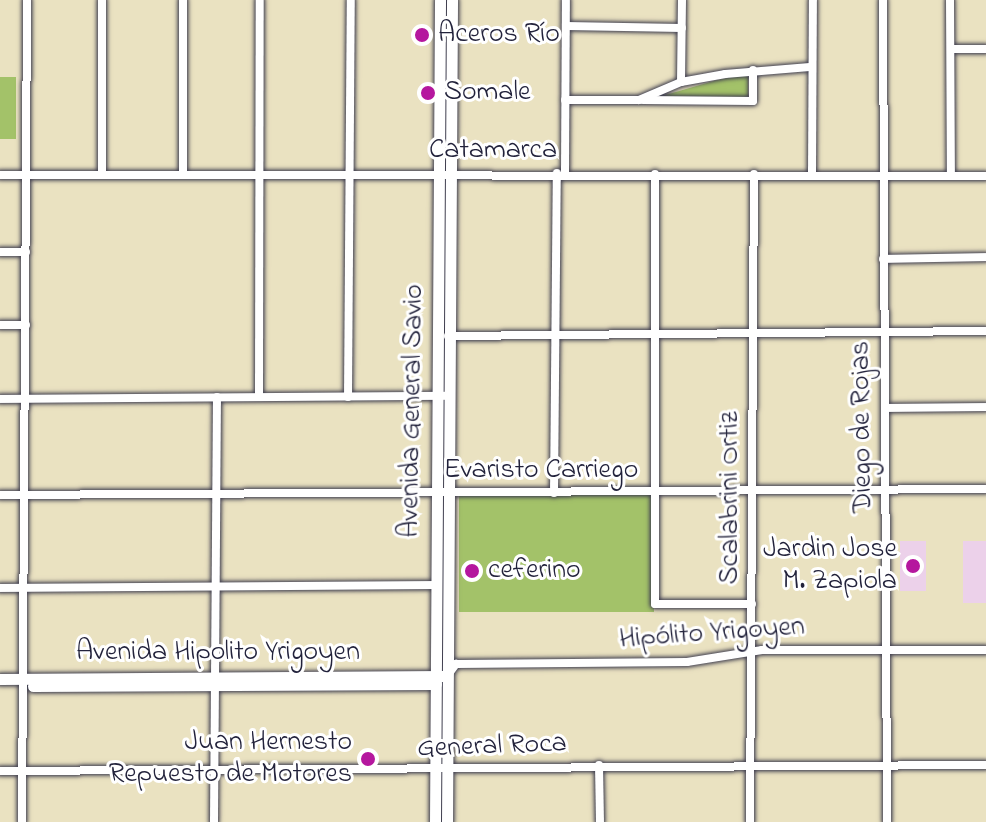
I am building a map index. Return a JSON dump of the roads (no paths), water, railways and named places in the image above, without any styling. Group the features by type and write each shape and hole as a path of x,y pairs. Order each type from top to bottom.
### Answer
{"main road":[{"name":"Avenida General Savio","path":"440,0 448,336 442,396"},
{"name":"Avenida General Savio","path":"435,822 440,678 444,173 452,0"},
{"name":"Avenida General Savio","path":"441,494 434,585 447,767 447,822"},
{"name":"Avenida Hipolito Yrigoyen","path":"0,679 23,682 440,678"},
{"name":"Avenida Hipolito Yrigoyen","path":"0,686 23,682"}],"street":[{"path":"22,822 27,0"},
{"path":"102,0 102,173"},
{"path":"183,0 183,173"},
{"path":"259,397 260,0"},
{"path":"348,397 351,0"},
{"path":"554,493 566,0"},
{"path":"681,82 682,0"},
{"path":"805,0 813,0 810,67 812,175"},
{"name":"Diego de Rojas","path":"883,0 887,822"},
{"path":"950,0 951,175"},
{"path":"566,26 682,28"},
{"path":"951,49 986,49"},
{"path":"639,100 681,82 753,70 810,67"},
{"path":"565,100 753,101 753,70"},
{"name":"Catamarca","path":"0,175 561,173 986,176"},
{"path":"655,174 655,604 752,604"},
{"name":"Scalabrini Ortiz","path":"750,822 754,174"},
{"path":"0,252 26,252"},
{"path":"883,259 986,257"},
{"path":"0,325 26,325"},
{"path":"448,336 986,331"},
{"path":"0,399 442,396"},
{"path":"214,822 217,397"},
{"path":"885,408 986,407"},
{"name":"Evaristo Carriego","path":"0,495 986,489"},
{"path":"0,588 434,585"},
{"name":"Hipólito Yrigoyen","path":"440,678 456,664 687,662 752,650 986,650"},
{"path":"599,765 600,822"},
{"name":"General Roca","path":"0,771 435,771 447,767 599,765 986,765"}],"place":[{"name":"Aceros Río","path":"422,35"},
{"name":"Somale","path":"428,93"},
{"name":"Jardin Jose M. Zapiola","path":"913,566"},
{"name":"ceferino","path":"472,571"},
{"name":"Juan Hernesto Repuesto de Motores","path":"368,759"}]}
